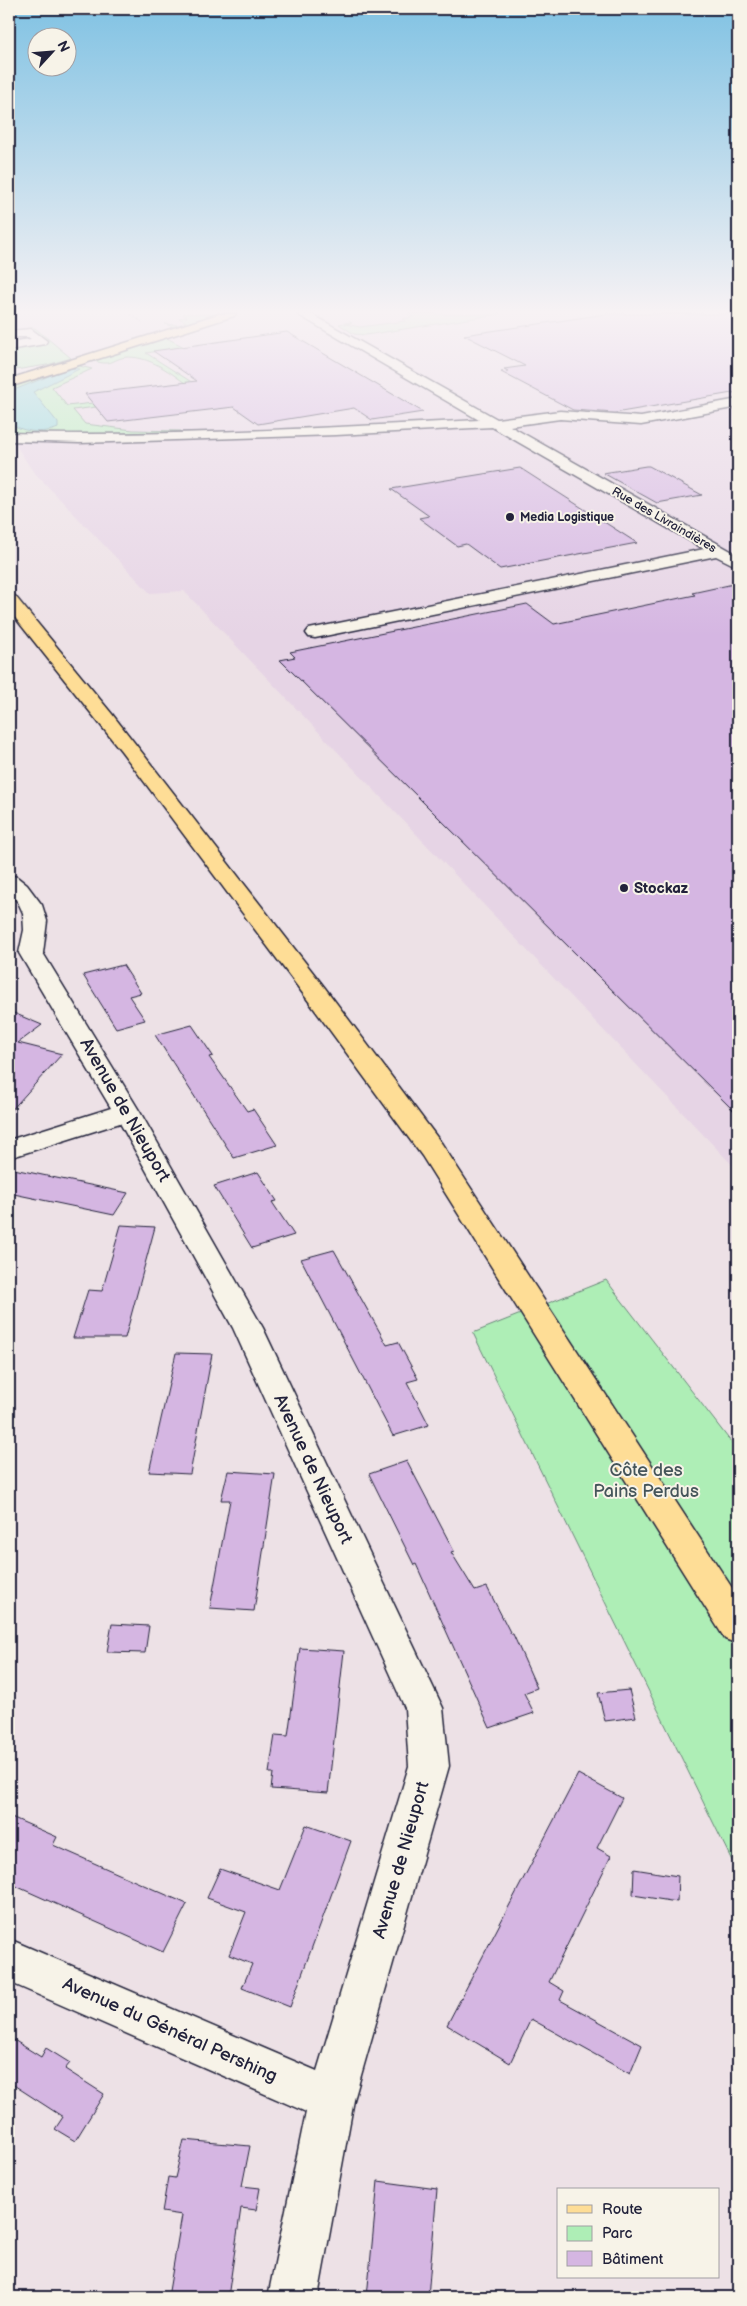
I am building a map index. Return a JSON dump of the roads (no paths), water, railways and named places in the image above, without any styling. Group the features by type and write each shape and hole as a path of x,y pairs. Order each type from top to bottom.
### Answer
{"main road":[{"path":"9,600 37,632 166,797 362,1053 420,1134 738,1628"}],"street":[{"name":"Rue des Livraindières","path":"493,422 738,562"},
{"path":"10,437 128,438 352,431 504,422"},
{"path":"672,542 694,537"},
{"path":"315,633 718,551"},
{"name":"Avenue de Nieuport","path":"16,896 35,914 36,934 31,952 126,1112 248,1328 424,1708 429,1766 330,2100 293,2297"},
{"path":"9,1148 126,1112"},
{"name":"Avenue du Général Pershing","path":"9,1960 330,2100"}],"water":[{"path":"11,422 57,422 58,428 39,432 18,428"}],"place":[{"name":"Media Logistique","path":"510,517"},
{"name":"Stockaz","path":"624,888"}],"park label":[{"name":"Côte des Pains Perdus","path":"646,1480"}]}
